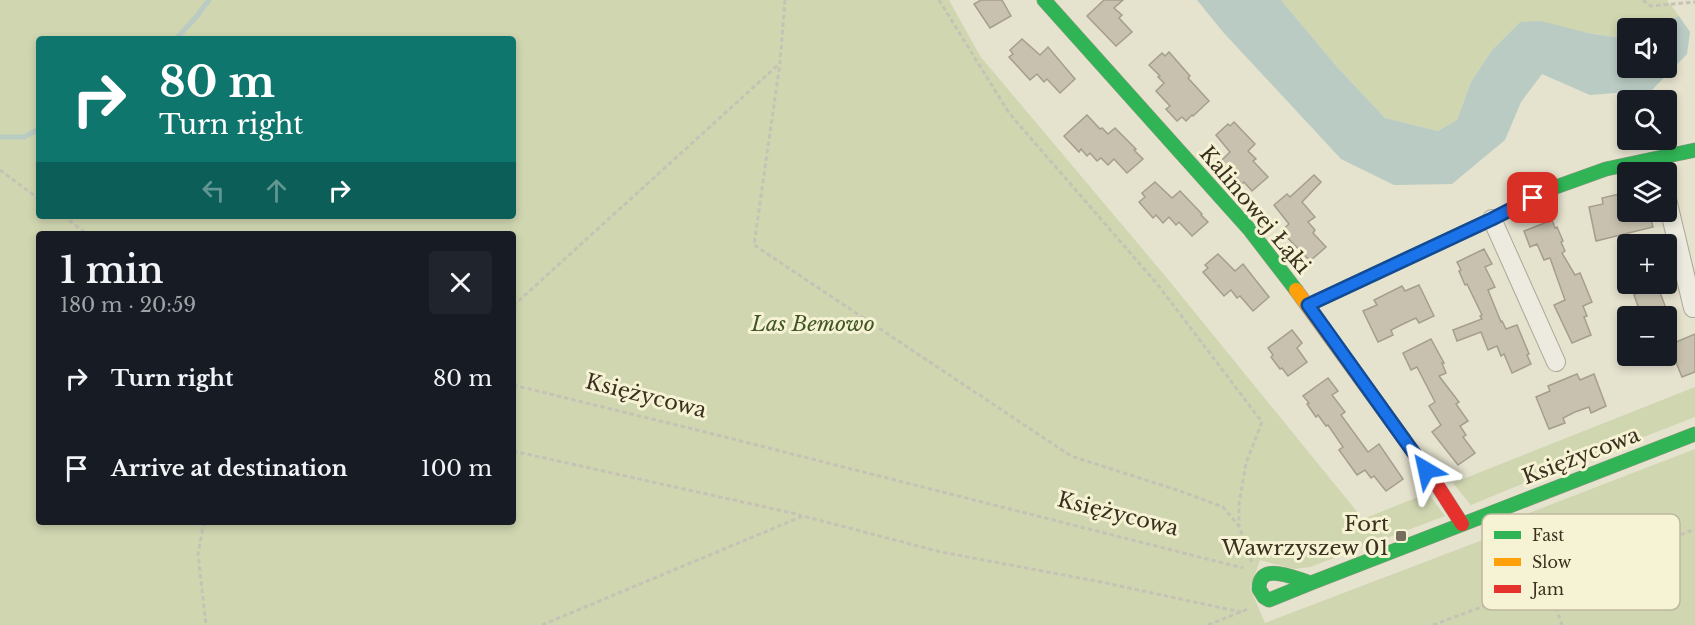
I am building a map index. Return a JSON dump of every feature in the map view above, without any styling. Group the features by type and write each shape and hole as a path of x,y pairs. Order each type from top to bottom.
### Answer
{"street":[{"name":"Kalinowej Łąki","path":"1044,0 1249,229 1308,305 1439,488 1462,525"},
{"path":"1667,162 1695,150"},
{"path":"1308,305 1553,188 1606,170 1617,169"},
{"path":"1492,219 1556,362"},
{"path":"1672,222 1693,308"},
{"name":"Księżycowa","path":"1490,514 1695,434"},
{"name":"Księżycowa","path":"1269,600 1482,517"},
{"path":"1269,600 1260,594 1258,587 1264,575 1280,574 1311,583"}],"path":[{"path":"785,0 780,63 754,245 1071,456 1223,507 1239,526"},
{"path":"939,0 1008,113 1158,285 1262,422 1246,463 1239,504 1239,526"},
{"path":"1643,0 1651,6 1695,2"},
{"path":"516,303 780,63"},
{"path":"0,170 36,197"},
{"path":"67,219 83,231"},
{"name":"Księżycowa","path":"516,386 720,435 1251,570 1252,563 1239,526"},
{"path":"516,452 803,516 941,552 1101,582 1241,612"},
{"path":"542,625 803,516"},
{"path":"203,525 198,554 206,625"},
{"path":"1680,535 1695,529"},
{"path":"1208,625 1269,600"},
{"path":"1433,625 1482,608"},
{"path":"1556,610 1562,625"}],"green space":[{"name":"Las Bemowo","path":"0,0 949,0 980,56 1166,277 1363,519 1428,493 1445,516 1310,567 1294,569 1260,560 1250,588 1265,623 1482,540 1482,610 1680,610 1680,514 1526,514 1695,449 1695,625 0,625"},
{"path":"1281,0 1667,0 1679,16 1675,18 1617,18 1617,37 1520,22 1492,50 1471,82 1457,120 1438,131 1385,118 1338,68"},
{"path":"1695,387 1695,417 1471,505 1453,483"}],"shaded area":[{"path":"1197,0 1281,0 1338,68 1385,118 1438,131 1457,120 1471,82 1492,50 1520,22 1541,21 1617,37 1617,78 1664,78 1652,90 1617,90 1617,93 1590,95 1542,74 1521,102 1505,140 1452,184 1394,185 1341,159 1223,32"},
{"path":"1679,16 1690,32 1687,54 1677,64 1677,18 1675,18"}],"building":[{"path":"981,0 1002,0 1011,16 990,28 974,4"},
{"path":"1104,0 1123,0 1114,8 1122,15 1119,18 1132,32 1116,46 1087,16"},
{"path":"1022,39 1040,55 1048,47 1075,79 1060,93 1047,79 1044,82 1037,74 1030,80 1009,57 1013,54 1010,50"},
{"path":"1169,52 1209,101 1186,121 1182,117 1177,121 1166,109 1170,106 1156,91 1164,83 1149,65 1162,53 1165,56"},
{"path":"1087,115 1108,134 1115,128 1143,159 1127,173 1114,159 1108,165 1101,158 1097,161 1090,153 1087,156 1081,149 1079,152 1064,136"},
{"path":"1234,122 1255,144 1248,151 1256,159 1253,161 1268,177 1252,191 1244,182 1242,184 1221,161 1230,152 1216,135 1228,124 1230,126"},
{"path":"1314,175 1321,182 1302,202 1315,217 1308,222 1315,230 1313,233 1326,247 1310,261 1281,231 1289,224 1274,205 1287,194 1290,197"},
{"path":"1155,182 1172,198 1180,191 1208,222 1192,236 1179,222 1176,225 1169,217 1163,223 1156,215 1153,218 1139,202 1145,197 1142,193"},
{"path":"1617,195 1617,222 1652,222 1653,227 1596,241 1589,207 1603,204 1602,198"},
{"path":"1552,220 1563,241 1561,242 1565,251 1562,253 1575,275 1580,273 1592,302 1583,306 1587,316 1584,317 1591,335 1572,343 1554,305 1565,300 1550,258 1544,260 1537,244 1530,247 1524,231"},
{"path":"1484,249 1492,264 1485,267 1495,287 1488,290 1501,322 1506,329 1517,325 1529,354 1527,355 1531,364 1512,373 1504,354 1501,356 1497,346 1488,350 1481,332 1457,341 1453,330 1482,319 1467,284 1465,285 1457,262"},
{"path":"1218,254 1235,271 1243,264 1269,297 1253,311 1240,296 1237,298 1231,290 1224,296 1203,272 1208,268 1205,265"},
{"path":"1419,285 1434,316 1419,323 1416,318 1403,324 1391,330 1393,335 1378,342 1363,311 1377,305 1374,300 1402,286 1405,291"},
{"path":"1661,294 1665,306 1638,306 1634,295"},
{"path":"1292,330 1302,343 1297,348 1307,362 1288,376 1271,357 1273,355 1268,348"},
{"path":"1695,334 1695,372 1682,377 1677,365 1677,342"},
{"path":"1431,339 1444,363 1442,363 1446,373 1439,376 1459,402 1456,404 1468,421 1460,426 1466,435 1463,437 1475,453 1458,465 1432,432 1441,425 1429,406 1435,402 1417,367 1411,370 1403,353"},
{"path":"1577,374 1580,380 1594,374 1606,406 1591,413 1589,407 1575,412 1563,418 1565,423 1549,429 1536,397 1550,391 1548,386"},
{"path":"1328,378 1338,391 1332,395 1345,412 1341,415 1368,452 1379,444 1403,479 1386,491 1374,476 1371,478 1365,470 1357,475 1339,450 1343,447 1328,425 1326,426 1318,415 1316,417 1307,404 1309,403 1303,396"}],"waterway":[{"path":"179,36 209,0"},
{"path":"0,137 24,137 36,131"}],"traffic: fast":[{"path":"1044,0 1249,229 1296,290"},
{"path":"1308,305 1553,188 1606,169 1695,150"},
{"path":"1489,514 1695,434"},
{"path":"1311,583 1482,517"},
{"path":"1271,573 1288,575 1311,583 1269,600 1259,589 1261,580 1265,575 1271,573"}],"traffic: slow":[{"path":"1296,290 1404,439"}],"traffic: jam":[{"path":"1404,439 1462,524"}],"place":[{"name":"Fort Wawrzyszew 01","path":"1401,536"}],"route":[{"path":"1426,470 1308,305 1533,198"}]}
